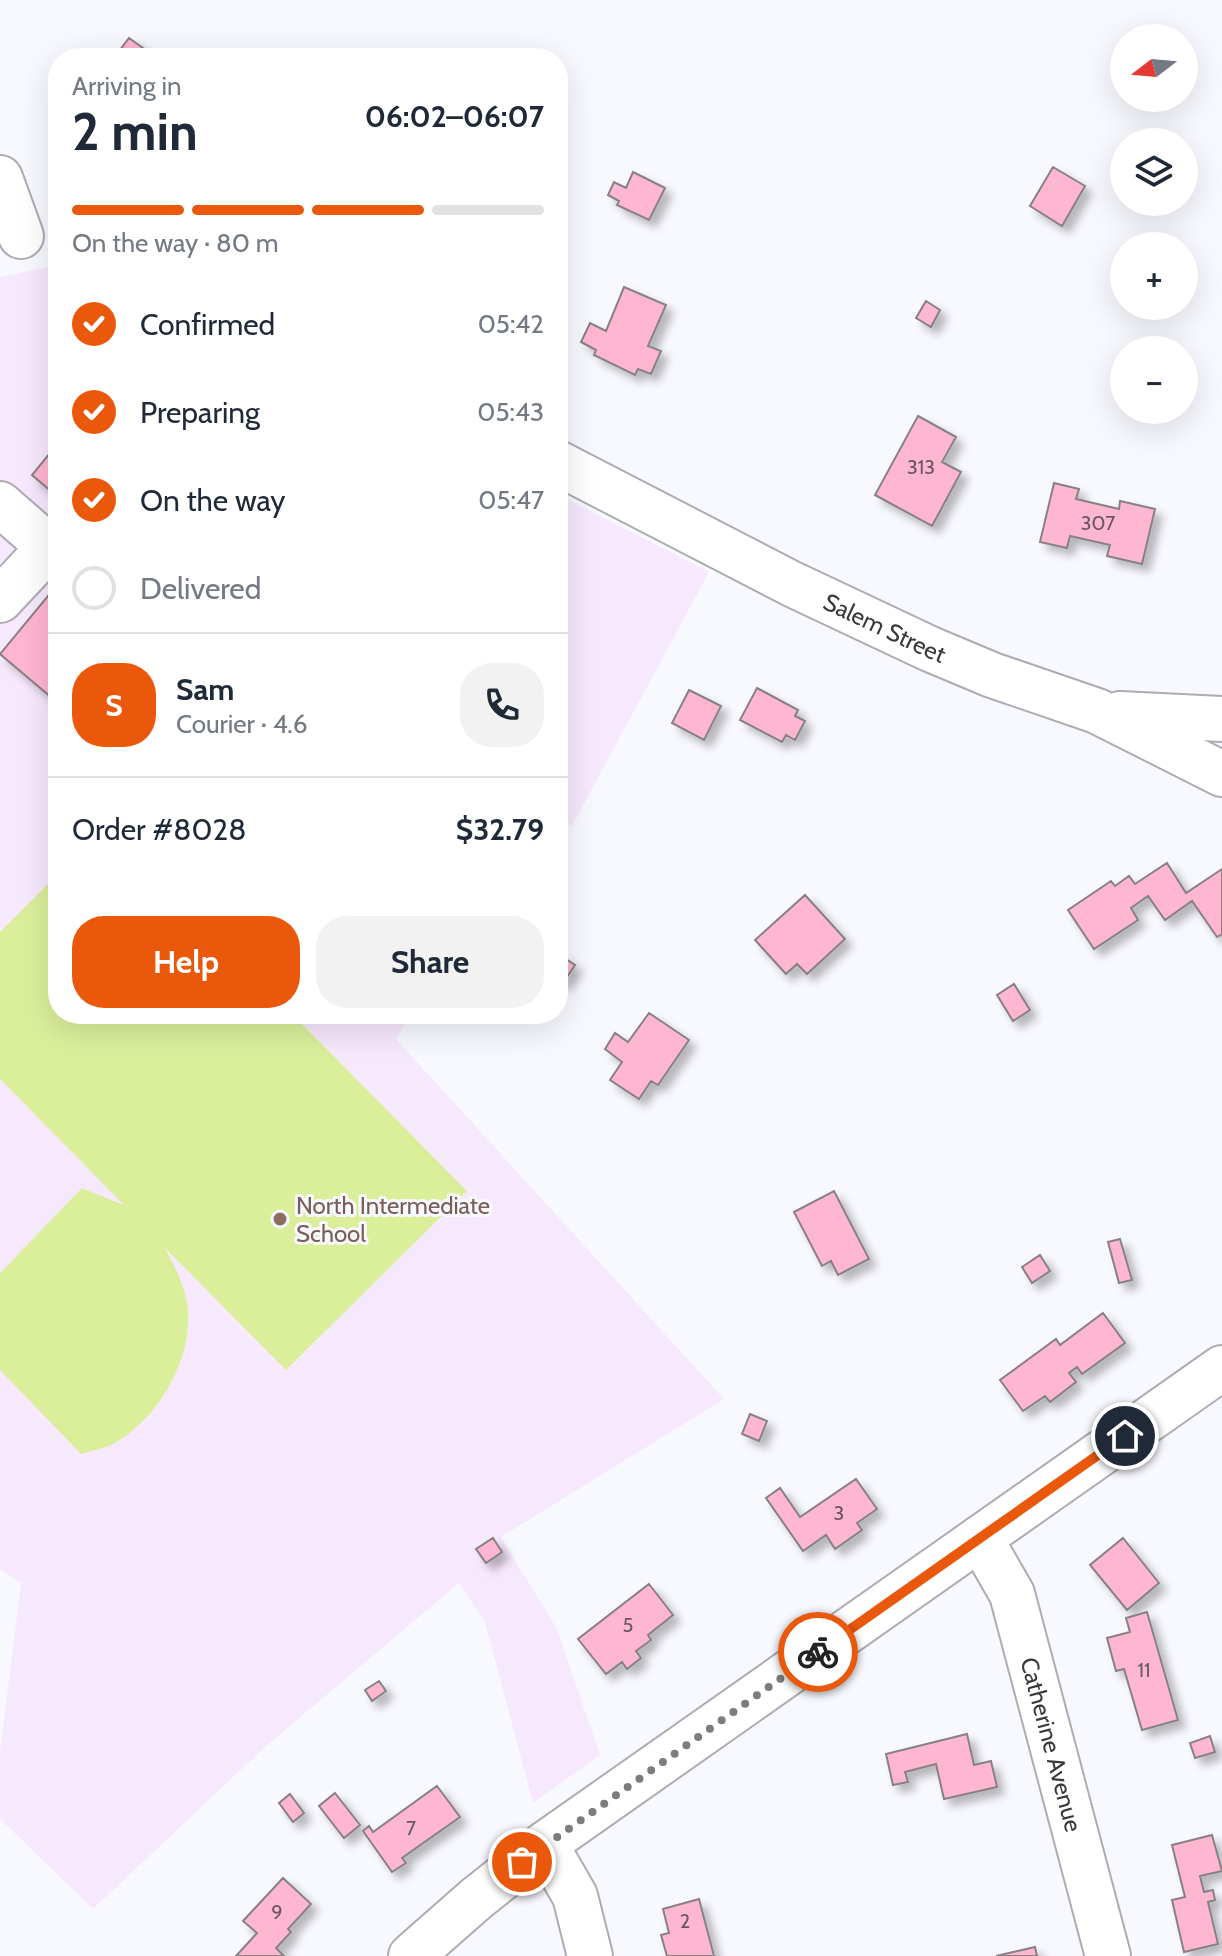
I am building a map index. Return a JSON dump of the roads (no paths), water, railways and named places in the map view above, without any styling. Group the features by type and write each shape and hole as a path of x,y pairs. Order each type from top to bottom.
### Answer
{"street":[{"path":"0,178 26,237"},
{"name":"Salem Street","path":"568,468 792,584 930,649 992,675 1097,711 1222,774"},
{"path":"0,504 40,539 44,553 0,600"},
{"path":"1097,711 1222,719"},
{"path":"411,1956 545,1844 1222,1368"},
{"name":"Catherine Avenue","path":"980,1538 1012,1594 1108,1956"},
{"path":"545,1844 575,1896 590,1956"}],"place":[{"name":"North Intermediate School","path":"280,1219"}]}
